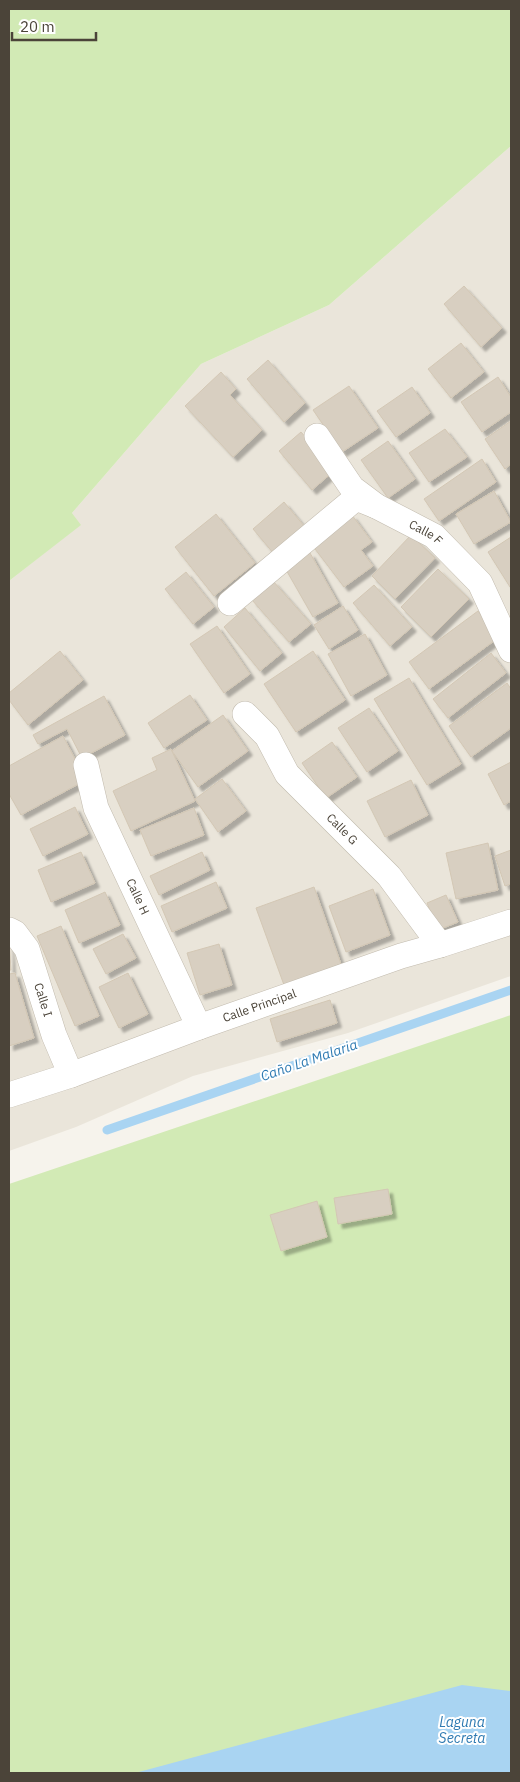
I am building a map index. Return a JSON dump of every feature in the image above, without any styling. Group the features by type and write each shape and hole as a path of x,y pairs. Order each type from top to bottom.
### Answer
{"street":[{"name":"Calle F","path":"317,436 352,488 376,506 434,536 480,583 511,650"},
{"path":"230,603 356,498 376,506"},
{"name":"Calle G","path":"245,714 267,736 287,774 390,876 440,945"},
{"name":"Calle H","path":"86,765 96,808 199,1027"},
{"name":"Calle Principal","path":"9,1095 71,1075 199,1027 401,956 511,922"},
{"name":"Calle I","path":"9,930 15,933 27,949 54,1035 71,1075"}],"shaded area":[{"path":"511,146 511,976 348,1033 193,1076 76,1127 9,1151 9,581 80,525 72,513 201,364 329,305"}],"green space":[{"path":"9,9 511,9 511,146 329,305 201,364 72,513 81,525 9,581"},
{"path":"511,1015 511,1773 9,1773 9,1184"}],"water":[{"name":"Laguna Secreta","path":"462,1685 511,1691 511,1773 135,1773"}],"building":[{"path":"464,286 502,328 481,347 444,304"},
{"path":"461,343 484,372 451,398 428,369"},
{"path":"268,360 305,403 284,422 247,379"},
{"path":"221,372 236,389 230,395 262,430 233,457 185,406"},
{"path":"498,377 511,397 511,412 482,432 461,402"},
{"path":"349,386 378,428 342,452 313,410"},
{"path":"412,387 430,413 396,437 377,411"},
{"path":"511,421 511,464 505,469 485,439"},
{"path":"445,429 467,457 429,482 409,453"},
{"path":"301,432 335,470 312,490 279,451"},
{"path":"388,441 415,479 388,498 361,460"},
{"path":"482,459 496,482 439,521 424,499"},
{"path":"494,491 511,522 474,544 456,514"},
{"path":"284,502 305,527 274,554 253,529"},
{"path":"216,514 255,563 214,596 175,547"},
{"path":"352,515 372,542 361,550 373,566 344,587 312,545"},
{"path":"411,535 435,558 395,599 372,576"},
{"path":"511,537 511,586 510,587 488,552"},
{"path":"310,553 338,603 313,617 285,568"},
{"path":"438,569 469,599 431,637 401,607"},
{"path":"186,572 214,607 193,624 165,589"},
{"path":"273,581 311,624 289,642 252,600"},
{"path":"374,585 412,627 390,646 353,603"},
{"path":"343,606 358,630 329,649 314,625"},
{"path":"245,608 282,653 260,671 224,627"},
{"path":"478,611 498,638 429,689 409,662"},
{"path":"217,626 250,674 224,693 190,644"},
{"path":"365,634 387,675 351,696 328,654"},
{"path":"60,651 83,680 28,725 9,700 9,693"},
{"path":"313,651 345,700 296,732 264,684"},
{"path":"491,653 506,673 448,718 433,699"},
{"path":"409,678 461,764 427,785 374,699"},
{"path":"507,683 511,689 511,728 471,757 449,726"},
{"path":"190,695 207,720 164,748 148,723"},
{"path":"104,696 125,735 82,758 67,729 38,744 33,735"},
{"path":"369,708 398,751 367,772 338,728"},
{"path":"223,715 248,751 198,787 172,751"},
{"path":"63,736 86,780 21,815 9,794 9,766"},
{"path":"332,742 357,777 326,798 302,763"},
{"path":"171,749 195,801 131,831 113,791 157,770 152,758"},
{"path":"511,762 511,801 504,805 488,774"},
{"path":"222,779 246,811 218,832 195,799"},
{"path":"411,780 428,815 385,837 367,801"},
{"path":"75,807 88,834 43,856 30,829"},
{"path":"194,808 204,835 151,856 140,830"},
{"path":"488,843 498,890 456,899 446,853"},
{"path":"511,850 511,884 505,886 495,856"},
{"path":"81,852 95,883 51,902 38,870"},
{"path":"202,852 210,870 159,895 150,876"},
{"path":"216,882 227,908 172,932 161,906"},
{"path":"314,887 341,964 284,985 256,908"},
{"path":"373,889 390,935 346,952 329,906"},
{"path":"105,892 120,925 79,943 65,910"},
{"path":"446,895 458,922 438,930 427,903"},
{"path":"61,926 99,1016 75,1026 37,936"},
{"path":"123,934 136,958 106,974 93,949"},
{"path":"9,941 11,970 9,970"},
{"path":"219,944 232,985 200,995 187,953"},
{"path":"15,973 34,1038 9,1046 9,974"},
{"path":"128,973 148,1014 119,1028 99,987"},
{"path":"330,1000 337,1023 277,1042 270,1019"},
{"path":"388,1189 392,1214 338,1224 334,1198"},
{"path":"317,1201 327,1237 281,1251 270,1215"}],"waterway":[{"name":"Caño La Malaria","path":"107,1130 511,990"}]}
